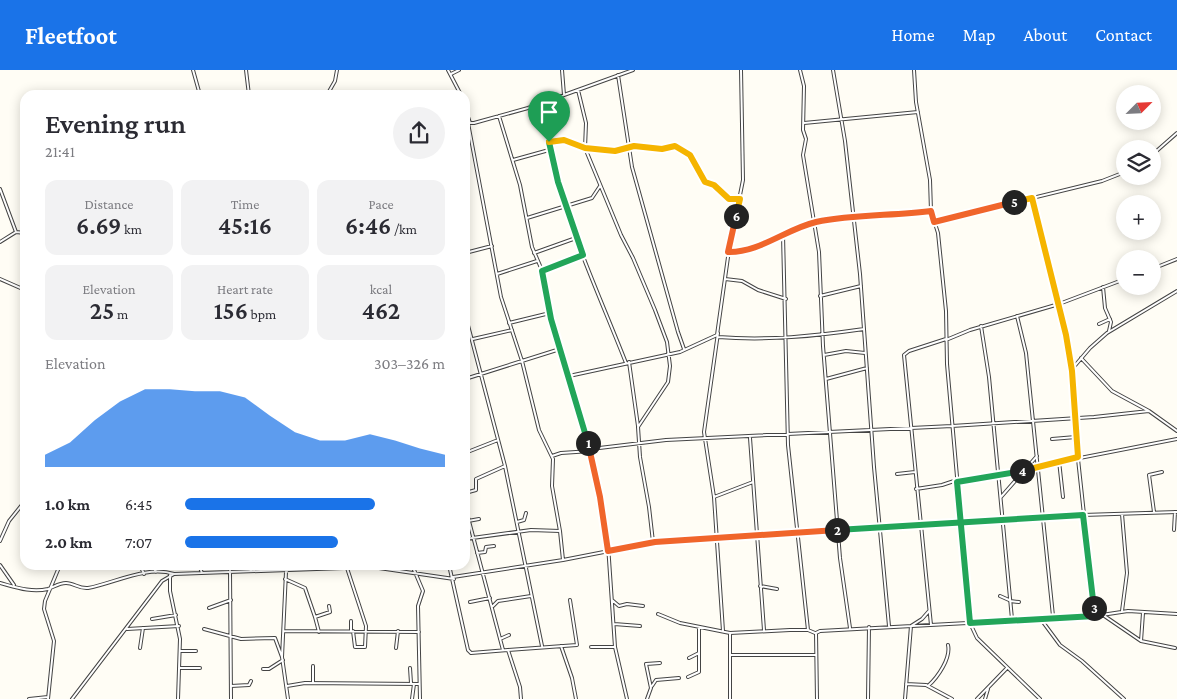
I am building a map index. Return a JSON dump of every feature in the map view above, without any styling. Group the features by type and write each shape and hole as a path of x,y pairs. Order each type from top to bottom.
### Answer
{"street":[{"path":"193,70 199,90"},
{"path":"246,70 248,90"},
{"path":"330,90 335,81 337,70"},
{"path":"448,70 458,90"},
{"path":"451,74 459,70"},
{"path":"562,70 564,95"},
{"path":"470,123 499,116 543,102 633,70"},
{"path":"723,631 714,496 704,440 706,407 718,337 724,279 743,174 741,70"},
{"path":"800,70 804,86 806,139 803,155 819,252 824,355 839,530 850,628"},
{"path":"833,70 845,141 861,286 889,626"},
{"path":"914,70 918,112 929,174 931,211 938,233 952,426 970,623 974,635 1040,699"},
{"path":"618,75 628,146 640,197 678,332 685,350"},
{"path":"578,90 586,123 585,148 667,342 670,366 668,382 638,427"},
{"path":"543,102 547,113 550,149 566,206 583,255 627,362 638,427 653,542"},
{"path":"804,123 918,112"},
{"path":"499,116 513,160 534,253 542,271 550,313 591,451 608,551 615,647 627,699"},
{"path":"470,134 480,192 509,323 522,361 539,430 552,456 552,486 563,560"},
{"path":"1161,147 1177,134"},
{"path":"549,142 564,140 585,148 615,151 628,146 662,149 672,146 684,150 697,166 705,182 714,185 729,199 740,199"},
{"path":"513,160 550,149"},
{"path":"934,222 1102,181 1116,176"},
{"path":"527,218 592,197 597,188 601,186"},
{"path":"0,189 16,232"},
{"path":"1032,198 1059,304 1072,371 1074,418 1083,515 1095,616"},
{"path":"728,252 752,248 815,222 852,216 931,211"},
{"path":"0,242 16,232 20,232"},
{"path":"783,235 788,436 808,630"},
{"path":"534,253 577,238"},
{"path":"470,252 492,245"},
{"path":"542,271 583,255"},
{"path":"1161,265 1177,259"},
{"path":"497,274 538,261"},
{"path":"0,279 20,288"},
{"path":"724,279 742,281 758,290 786,299"},
{"path":"931,625 904,354 981,326 1059,304 1116,282"},
{"path":"820,296 861,286"},
{"path":"1103,286 1105,308 1111,324 1107,333"},
{"path":"1072,371 1081,358 1107,333 1177,291"},
{"path":"509,323 550,313"},
{"path":"1017,316 1026,353 1053,616"},
{"path":"1099,324 1110,319"},
{"path":"981,326 1001,497 1012,619"},
{"path":"718,337 742,339 823,335 864,329"},
{"path":"470,330 505,466 542,646"},
{"path":"473,339 512,330"},
{"path":"569,376 685,350 715,338 718,332"},
{"path":"470,378 560,349"},
{"path":"824,355 846,351 866,353"},
{"path":"1081,358 1112,391 1149,411 1177,431"},
{"path":"826,378 867,368"},
{"path":"552,456 561,453 591,451 666,440 788,436 1074,418 1149,411"},
{"path":"750,438 764,630"},
{"path":"1052,440 1076,438"},
{"path":"916,489 942,486 957,481 1025,470 1078,457 1177,439"},
{"path":"470,451 498,440"},
{"path":"591,451 595,450"},
{"path":"1001,497 1037,456"},
{"path":"1059,461 1063,497"},
{"path":"470,492 476,490 476,478 505,466"},
{"path":"897,474 915,472"},
{"path":"1154,512 1149,476 1162,472"},
{"path":"714,496 753,482"},
{"path":"0,541 9,522 20,508"},
{"path":"391,570 453,578 563,560 653,542 1042,517 1176,512 1174,530"},
{"path":"517,522 524,520 526,513"},
{"path":"1122,514 1127,573 1122,611"},
{"path":"470,521 479,519"},
{"path":"470,527 503,650"},
{"path":"470,538 519,531 560,531"},
{"path":"477,553 486,552 486,547 494,546"},
{"path":"0,565 16,588"},
{"path":"29,699 48,698 54,641 44,609 49,588 58,570"},
{"path":"142,570 144,574"},
{"path":"0,583 10,584 16,588 49,588 54,585 68,583 80,588 87,588 156,572 174,574 302,570"},
{"path":"348,570 366,631 366,646 354,647 350,621"},
{"path":"415,570 423,591 418,606 420,699"},
{"path":"451,570 468,652 578,643 570,600"},
{"path":"230,571 231,699"},
{"path":"263,670 268,669 282,658 287,571"},
{"path":"72,699 162,581 174,574"},
{"path":"170,575 170,591 179,626 181,651 178,699"},
{"path":"286,579 305,588 319,632"},
{"path":"760,586 777,588"},
{"path":"492,606 498,601 531,596"},
{"path":"1000,596 1019,602"},
{"path":"470,602 490,598"},
{"path":"209,608 231,600"},
{"path":"612,600 620,606 627,604 643,606"},
{"path":"315,617 330,612 329,606"},
{"path":"911,626 922,619 929,611"},
{"path":"658,614 680,623 730,633 764,630 808,630 816,633 823,630 850,628 970,623 1053,616 1095,616 1122,611 1177,614"},
{"path":"1141,641 1143,613"},
{"path":"1103,615 1141,641 1175,648"},
{"path":"152,620 176,616"},
{"path":"1040,618 1060,645 1082,661 1124,699"},
{"path":"614,624 640,626"},
{"path":"127,629 179,626"},
{"path":"688,677 699,673 699,626"},
{"path":"905,699 911,626"},
{"path":"868,699 869,627"},
{"path":"140,648 143,628"},
{"path":"204,629 241,639 275,638 282,658 288,699"},
{"path":"284,631 419,632"},
{"path":"396,648 398,631"},
{"path":"730,633 730,699"},
{"path":"816,633 817,699"},
{"path":"500,639 509,635"},
{"path":"560,645 572,678 576,699"},
{"path":"928,686 936,679 949,653 948,645"},
{"path":"591,647 615,647"},
{"path":"507,650 520,687 521,699"},
{"path":"181,651 196,651"},
{"path":"689,658 699,653"},
{"path":"730,655 816,654"},
{"path":"651,687 646,663 660,663"},
{"path":"312,666 313,683"},
{"path":"180,668 200,668"},
{"path":"410,668 413,684 412,699"},
{"path":"977,699 1006,668"},
{"path":"647,699 651,687 656,680 679,678"},
{"path":"230,686 249,685 251,681"},
{"path":"287,686 313,683 419,684"},
{"path":"906,684 928,686 952,699"},
{"path":"985,699 988,688"}],"route":[{"path":"549,142 554,170 583,255 542,271 551,319 595,469 608,551 655,542 798,532 880,528 962,523 992,520 1083,515 1095,616 1053,616 970,623 964,543 962,523 958,497 957,482 1025,470 1078,457 1072,371 1066,335 1032,198 934,222 931,211 852,216 815,222 752,248 728,252 740,199 731,200 713,184 705,182 690,155 684,150 675,146 662,149 628,146 615,151 585,148 564,140 549,142"}]}
